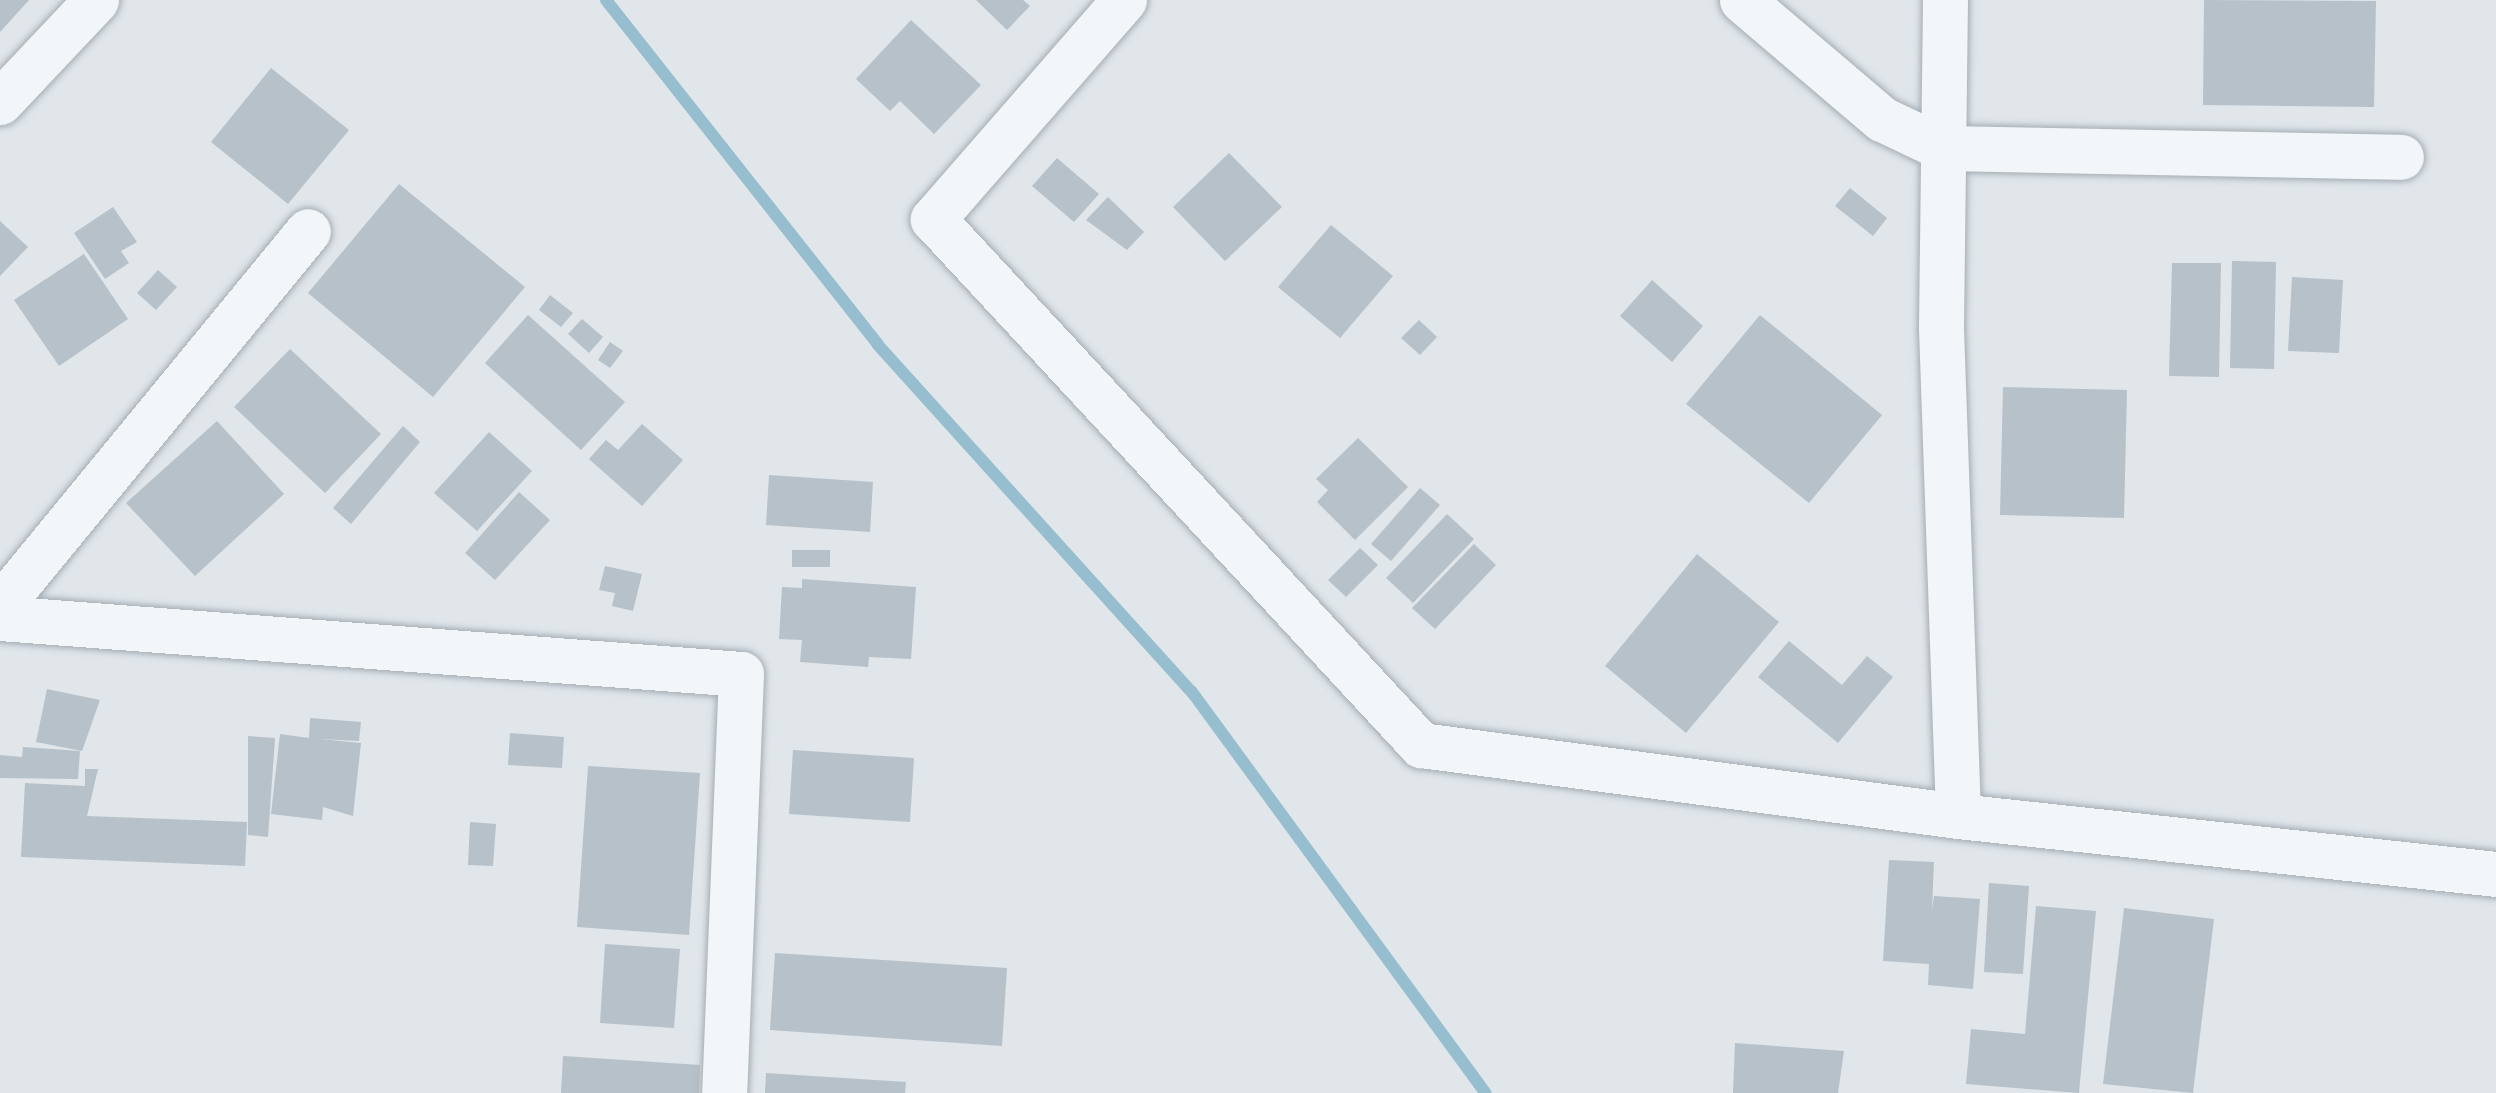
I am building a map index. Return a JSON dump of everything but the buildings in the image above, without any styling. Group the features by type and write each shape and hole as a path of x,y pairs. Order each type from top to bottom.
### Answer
{"street":[{"path":"0,102 96,0"},
{"path":"1124,0 933,219 1420,745 1958,816 2496,874"},
{"path":"1742,0 1882,119 1942,148 2401,157"},
{"path":"1946,0 1942,148 1958,816"},
{"path":"0,606 308,231"},
{"path":"0,618 741,674 724,1093"}],"waterway":[{"path":"606,0 878,345 1192,692 1485,1093"}]}
